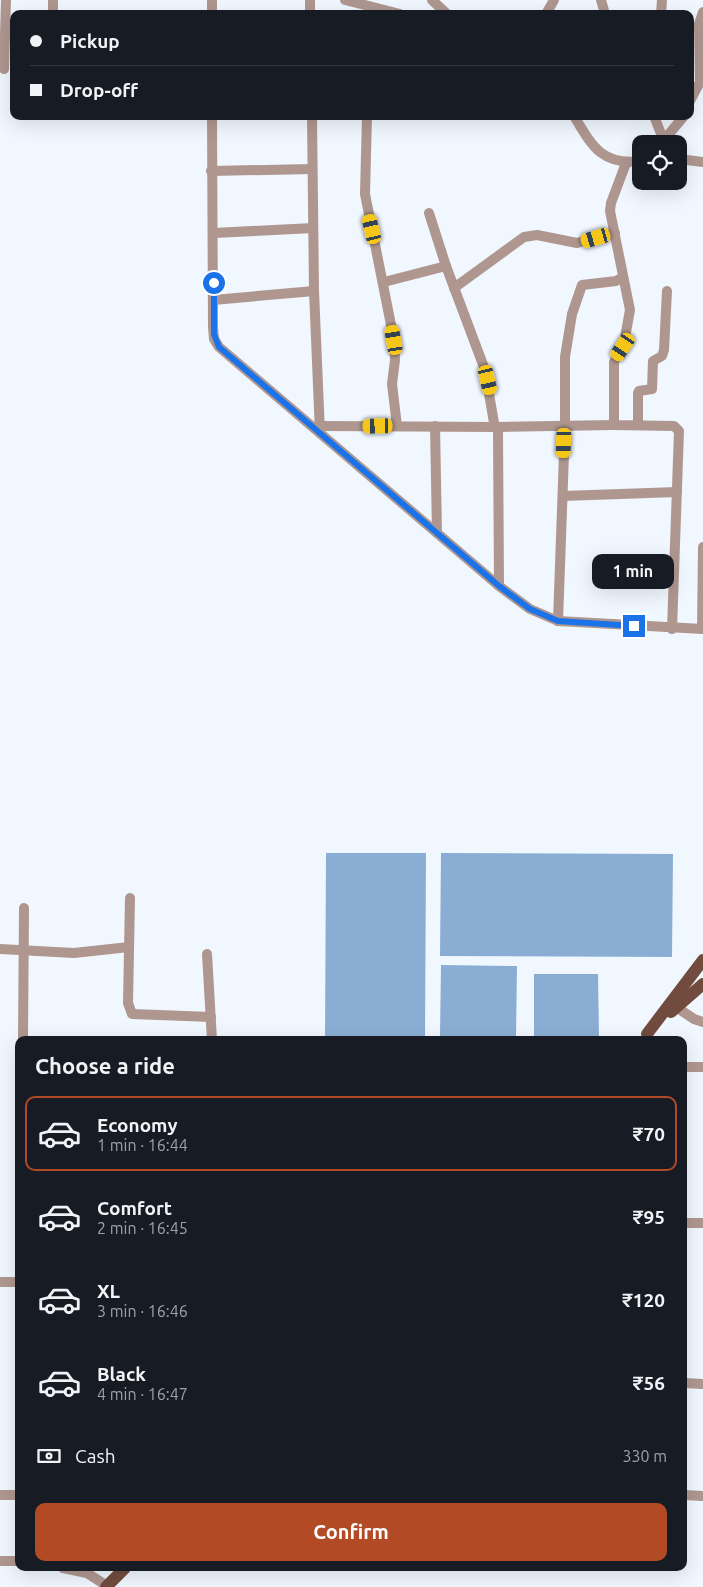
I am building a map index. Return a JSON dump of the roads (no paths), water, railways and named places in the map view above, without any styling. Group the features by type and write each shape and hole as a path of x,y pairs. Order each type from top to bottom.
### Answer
{"main road":[{"path":"645,1036 703,960"},
{"path":"645,1036 703,984"},
{"path":"106,1586 122,1571"}],"street":[{"path":"6,0 6,69"},
{"path":"345,0 384,10"},
{"path":"432,0 443,10"},
{"path":"694,93 700,82 698,24 703,12"},
{"path":"212,120 214,339 219,347 321,429 499,586 530,609 558,621 672,629 702,629 703,547"},
{"path":"312,120 314,292 321,429"},
{"path":"367,120 365,194 394,340 396,360 392,384 397,426"},
{"path":"576,120 590,144 597,151 626,163 632,162"},
{"path":"656,120 661,135"},
{"path":"669,135 681,120"},
{"path":"687,160 703,162"},
{"path":"614,425 614,362 624,344 630,310 611,203 626,163"},
{"path":"211,171 312,169"},
{"path":"429,212 446,266 486,370 496,427 500,489 499,586"},
{"path":"214,233 313,228"},
{"path":"454,288 524,237 537,235 577,243 615,233"},
{"path":"384,282 446,266"},
{"path":"558,621 566,346 582,285 613,282 623,277"},
{"path":"638,425 638,393 639,391 652,389 653,361 662,356 664,350 667,291"},
{"path":"213,300 314,292"},
{"path":"321,429 397,426 675,426 678,429 672,629"},
{"path":"435,426 437,533"},
{"path":"563,496 677,492"},
{"path":"130,898 128,1007 132,1014 211,1017"},
{"path":"23,1036 24,908"},
{"path":"0,949 74,953 129,947"},
{"path":"207,954 212,1036"},
{"path":"676,1007 694,1019 703,1022"},
{"path":"687,1067 703,1067"},
{"path":"687,1223 703,1223"},
{"path":"0,1282 15,1282"},
{"path":"687,1383 703,1384"},
{"path":"0,1495 15,1495"},
{"path":"687,1495 703,1496"},
{"path":"0,1561 15,1561"},
{"path":"77,1571 87,1573 106,1586"}],"water":[{"path":"326,853 426,853 425,1036 325,1036"},
{"path":"441,853 673,854 672,957 440,956"},
{"path":"441,965 517,966 516,1036 440,1036"},
{"path":"534,974 598,974 599,1036 534,1036"}]}
